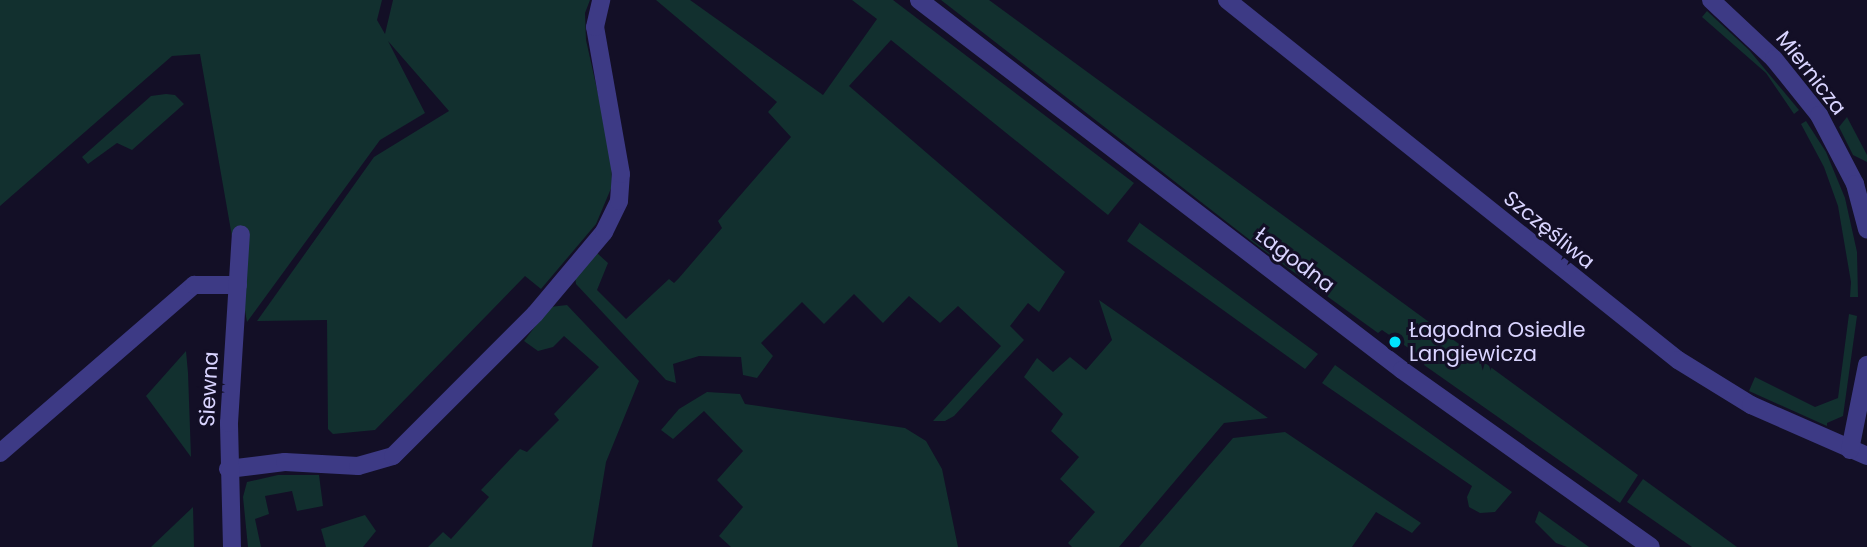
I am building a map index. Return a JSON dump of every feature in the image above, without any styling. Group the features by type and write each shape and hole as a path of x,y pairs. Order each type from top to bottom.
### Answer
{"street":[{"path":"228,468 285,462 358,466 393,456 535,314 604,232 620,201 621,174 595,26 601,0"},
{"name":"Łagodna","path":"919,0 1402,370 1651,547"},
{"name":"Szczęśliwa","path":"1227,0 1678,360 1751,405 1859,453"},
{"name":"Miernicza","path":"1711,0 1761,44 1819,115 1855,184 1867,229"},
{"name":"Siewna","path":"233,547 228,468 240,234"},
{"path":"0,453 194,285 238,285"},
{"path":"1859,453 1867,365"}],"green space":[{"path":"0,0 382,0 377,20 385,34 393,0 590,0 585,13 586,40 611,152 612,186 596,224 541,289 525,276 375,430 333,434 328,429 327,320 257,321 374,157 449,111 388,41 425,113 380,140 247,322 200,54 172,56 0,206"},
{"path":"656,0 690,0 823,95 877,19 852,0 893,0 1134,183 1108,215 891,40 849,86 1065,272 1039,312 1028,303 1010,326 1024,340 954,416 945,421 933,421 1001,346 958,306 940,323 909,296 883,323 854,294 824,324 802,302 761,343 773,356 757,378 743,375 741,357 699,356 673,364 676,383 666,380 576,284 575,276 597,253 608,263 597,290 626,319 669,279 674,283 679,278 722,228 718,221 791,137 768,112 777,102"},
{"path":"941,0 989,0 1638,475 1620,503 1424,365 1426,360 1382,330 1378,333 1259,247"},
{"path":"1707,11 1749,50 1799,110 1794,114 1766,73 1702,17"},
{"path":"175,95 184,104 132,150 117,143 88,164 82,157 151,96"},
{"path":"1847,117 1867,155 1867,162 1853,155 1839,127"},
{"path":"1806,121 1826,152 1845,198 1857,252 1858,297 1850,297 1851,282 1838,206 1824,167 1801,124"},
{"path":"1140,222 1318,354 1305,369 1127,241"},
{"path":"1099,300 1268,418 1224,423 1119,547 1072,547 1068,543 1095,512 1060,479 1079,457 1051,431 1063,414 1024,377 1037,358 1053,372 1070,357 1086,370 1112,340"},
{"path":"567,305 639,381 606,462 592,547 428,547 443,532 451,539 489,497 481,490 520,449 527,452 559,420 554,414 599,367 564,336 553,347 538,351 524,341 550,307"},
{"path":"1849,314 1857,316 1843,416 1827,423 1827,426 1749,391 1755,377 1815,407 1838,398"},
{"path":"186,351 188,373 191,457 146,396"},
{"path":"1335,365 1512,492 1495,512 1480,513 1469,507 1467,497 1472,486 1322,383"},
{"path":"707,392 740,394 745,404 905,428 926,441 942,469 958,547 731,547 719,536 743,507 717,480 743,451 704,411 673,439 661,430 679,409"},
{"path":"1285,432 1421,523 1412,533 1376,512 1352,547 1139,547 1233,438"},
{"path":"278,475 319,475 323,506 297,511 292,491 265,496 269,514 255,519 261,547 248,547 243,497 247,482"},
{"path":"1643,479 1737,547 1692,547 1627,502"},
{"path":"193,507 194,547 151,547"},
{"path":"1539,511 1589,547 1567,547 1556,543 1535,522"},
{"path":"365,515 376,531 363,547 326,547 321,529"}],"place":[{"name":"Łagodna Osiedle Langiewicza","path":"1395,342"}]}
